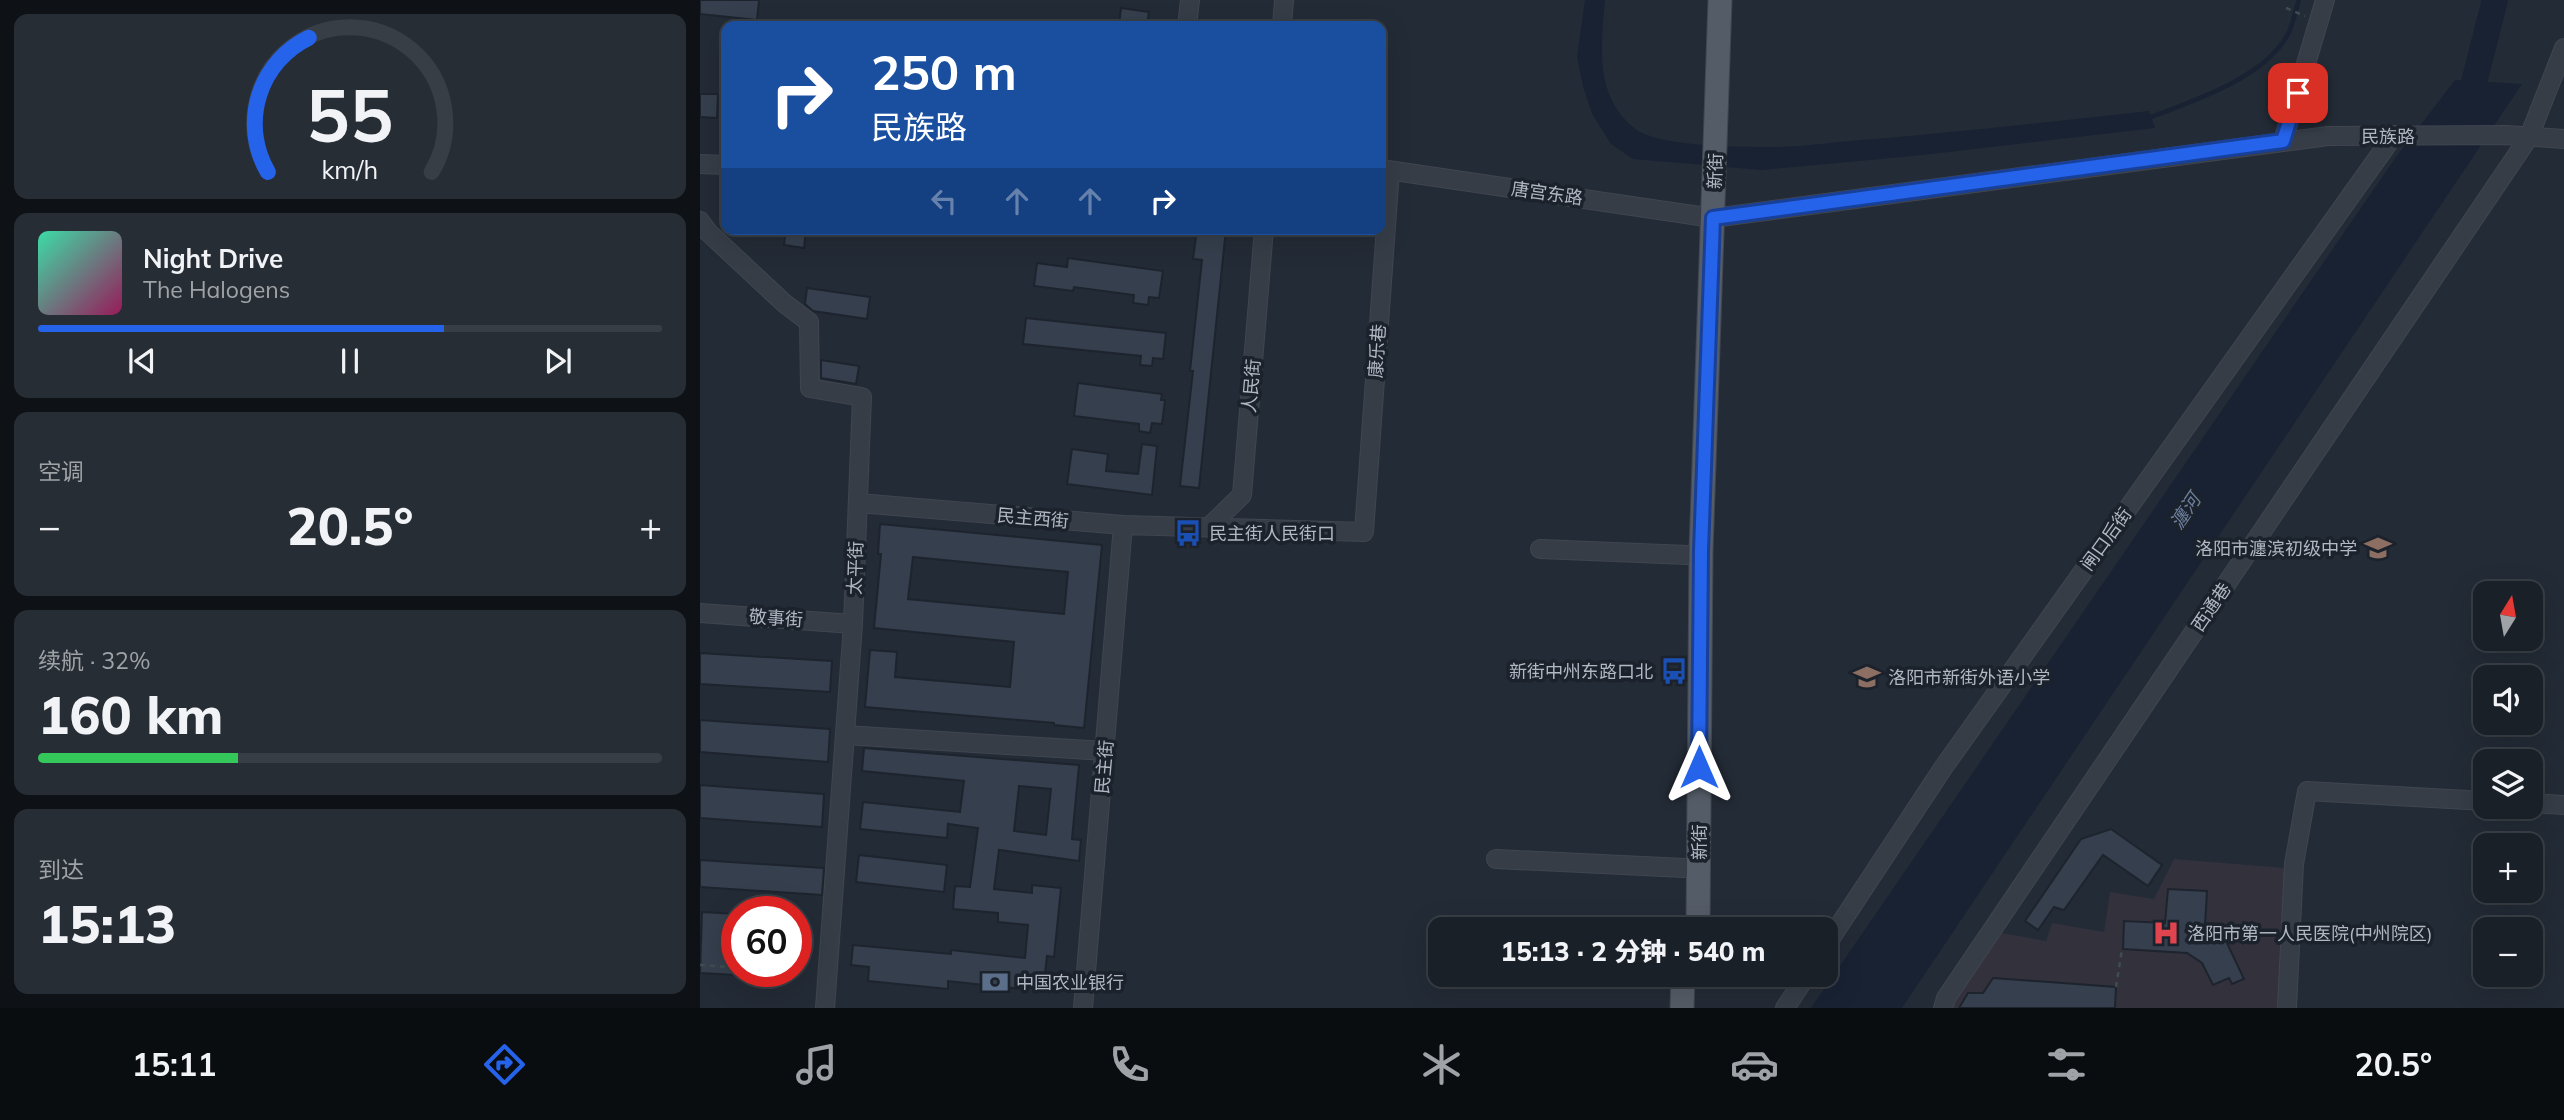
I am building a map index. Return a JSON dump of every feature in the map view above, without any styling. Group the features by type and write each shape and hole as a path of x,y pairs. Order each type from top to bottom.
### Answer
{"main road":[{"name":"新街","path":"1683,917 1688,555 1708,172 1706,0"},
{"name":"新街","path":"1709,125 1720,0"},
{"name":"新街","path":"1698,917 1706,217"},
{"path":"1682,1008 1683,987"},
{"path":"1698,987 1698,1008"}],"street":[{"path":"1188,21 1190,0"},
{"path":"1282,21 1284,0"},
{"path":"2283,141 2325,0"},
{"name":"西通巷","path":"1942,1008 1954,986 2529,137 2564,48"},
{"name":"闸口后街","path":"1838,927 1943,768 2394,135"},
{"name":"民族路","path":"1706,217 2328,136 2507,135 2564,139"},
{"path":"700,164 721,165"},
{"name":"唐宫东路","path":"1386,170 1706,217"},
{"name":"太平街","path":"700,220 708,232 774,294 809,322 810,388 862,397 853,624 825,1008"},
{"name":"人民街","path":"1208,528 1242,495 1264,235"},
{"name":"康乐巷","path":"1364,532 1381,235"},
{"name":"民主西街","path":"858,503 1123,525 1364,532"},
{"name":"民主街","path":"1083,1008 1123,525"},
{"path":"1540,549 1688,555"},
{"name":"敬事街","path":"700,613 853,624"},
{"path":"845,735 1105,751"},
{"path":"2287,1008 2294,864 2307,791 2473,799"},
{"path":"2543,804 2564,805"},
{"path":"1496,859 1684,868"},
{"path":"1785,1008 1799,987"}],"path":[{"path":"2116,987 2123,949"},
{"path":"700,965 721,966"}],"shaded area":[{"name":"洛阳市第一人民医院(中州院区)","path":"2174,859 2285,868 2281,1008 1948,1008 2001,933 2046,941 2052,923 2104,932 2110,892 2154,899"}],"water":[{"path":"1585,0 1605,0 1603,69 1612,101 1634,128 1659,139 1715,146 1791,146 2149,111 2155,128 1923,155 1762,170 1633,159 1611,144 1592,114 1583,86 1577,57"},
{"path":"2455,80 2522,84 1902,1008 1811,1008 1825,987 1838,987 1838,969 2396,157"}],"building":[{"path":"700,0 759,0 757,20 700,14"},
{"path":"1121,8 1149,12 1148,21 1120,21"},
{"path":"700,94 718,94 717,118 700,117"},
{"path":"785,235 805,235 804,248 784,245"},
{"path":"1196,235 1225,235 1199,488 1180,486 1202,260 1193,259"},
{"path":"1068,258 1163,271 1159,298 1149,297 1148,305 1133,303 1134,295 1074,287 1073,291 1034,286 1037,263 1067,267"},
{"path":"807,288 870,297 867,319 813,311 805,304"},
{"path":"1026,318 1166,333 1163,359 1153,358 1152,366 1140,365 1141,356 1023,344"},
{"path":"821,360 859,366 856,384 821,378"},
{"path":"1078,383 1162,394 1161,400 1165,400 1162,424 1152,423 1150,433 1139,431 1139,424 1074,416"},
{"path":"1142,444 1157,446 1152,495 1067,484 1072,449 1108,454 1106,471 1138,474"},
{"path":"880,524 1102,545 1084,728 1054,723 865,707 870,650 897,652 895,677 1010,687 1014,642 874,628 881,554 878,554","holes":["913,557 1068,572 1064,614 908,599"]},
{"path":"700,653 832,661 830,692 700,684"},
{"path":"700,720 830,729 828,762 700,752"},
{"path":"864,748 1079,765 1072,839 1081,840 1079,861 999,850 994,889 1032,893 1032,885 1061,888 1054,957 1047,956 1044,982 1023,980 1022,989 948,981 948,989 868,981 869,967 851,965 853,945 951,954 951,950 1025,958 1028,925 998,922 998,913 953,909 955,886 970,887 978,828 948,824 947,838 860,829 863,802 960,812 964,781 862,771","holes":["1019,786 1051,789 1046,835 1014,831"]},
{"path":"700,785 824,794 822,827 700,818"},
{"path":"2111,829 2162,865 2148,886 2103,855 2064,910 2054,907 2038,930 2025,921 2081,839"},
{"path":"859,855 947,865 944,892 856,882"},
{"path":"700,860 824,868 822,895 700,887"},
{"path":"2168,889 2207,891 2205,925 2219,926 2244,979 2232,984 2229,978 2213,985 2202,963 2187,953 2123,949 2124,921 2165,923"},
{"path":"702,912 721,913 721,974 700,973"},
{"path":"1993,978 2116,987 2115,1008 1959,1008 1968,993 1983,993"}],"waterway":[{"path":"2148,118 2225,87 2261,65 2287,36 2299,0"},
{"name":"瀍河","path":"2458,110 2472,90 2495,0"}],"place":[{"name":"民主街人民街口","path":"1188,533"},
{"name":"洛阳市瀍滨初级中学","path":"2378,548"},
{"name":"新街中州东路口北","path":"1674,671"},
{"name":"洛阳市新街外语小学","path":"1867,677"},
{"name":"洛阳市第一人民医院(中州院区)","path":"2166,933"},
{"name":"中国农业银行","path":"995,982"}],"route":[{"path":"1699,767 1701,551 1713,218 2283,141 2298,93"}]}
